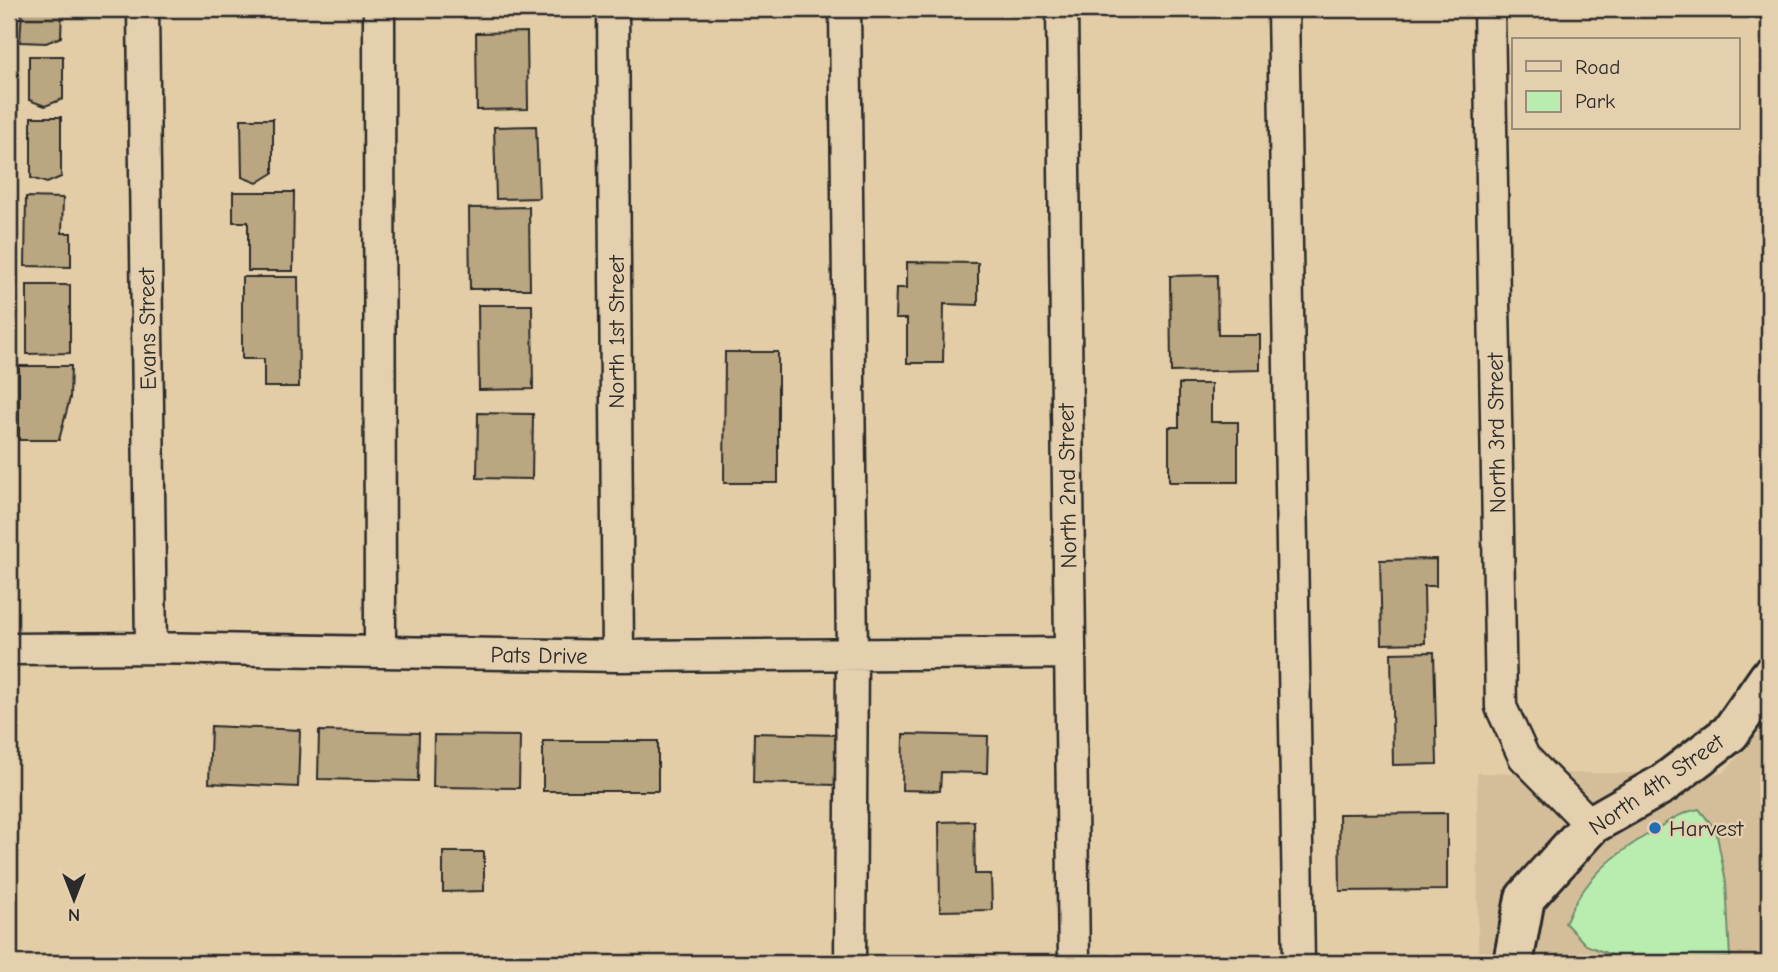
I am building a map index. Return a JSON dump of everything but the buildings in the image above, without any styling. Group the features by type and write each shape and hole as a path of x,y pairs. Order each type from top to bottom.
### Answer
{"main road":[{"name":"North 4th Street","path":"1513,963 1525,898 1591,825 1663,784 1730,733 1769,677"}],"street":[{"name":"Evans Street","path":"143,9 151,648"},
{"path":"379,9 380,652"},
{"name":"North 1st Street","path":"613,9 618,656"},
{"path":"845,9 852,654 850,963"},
{"name":"North 2nd Street","path":"1062,9 1074,963"},
{"path":"1283,9 1299,963"},
{"name":"North 3rd Street","path":"1489,9 1501,707 1524,757 1591,825"},
{"name":"Pats Drive","path":"9,649 151,648 618,656 1069,653"}],"shaded area":[{"path":"1769,715 1769,963 1478,963 1477,773 1723,773 1760,732"}],"green space":[{"path":"1699,809 1716,830 1726,882 1730,958 1626,961 1586,945 1565,923 1572,907 1591,880 1614,858 1640,839 1676,817"}],"place":[{"name":"Harvest","path":"1655,828"}]}
